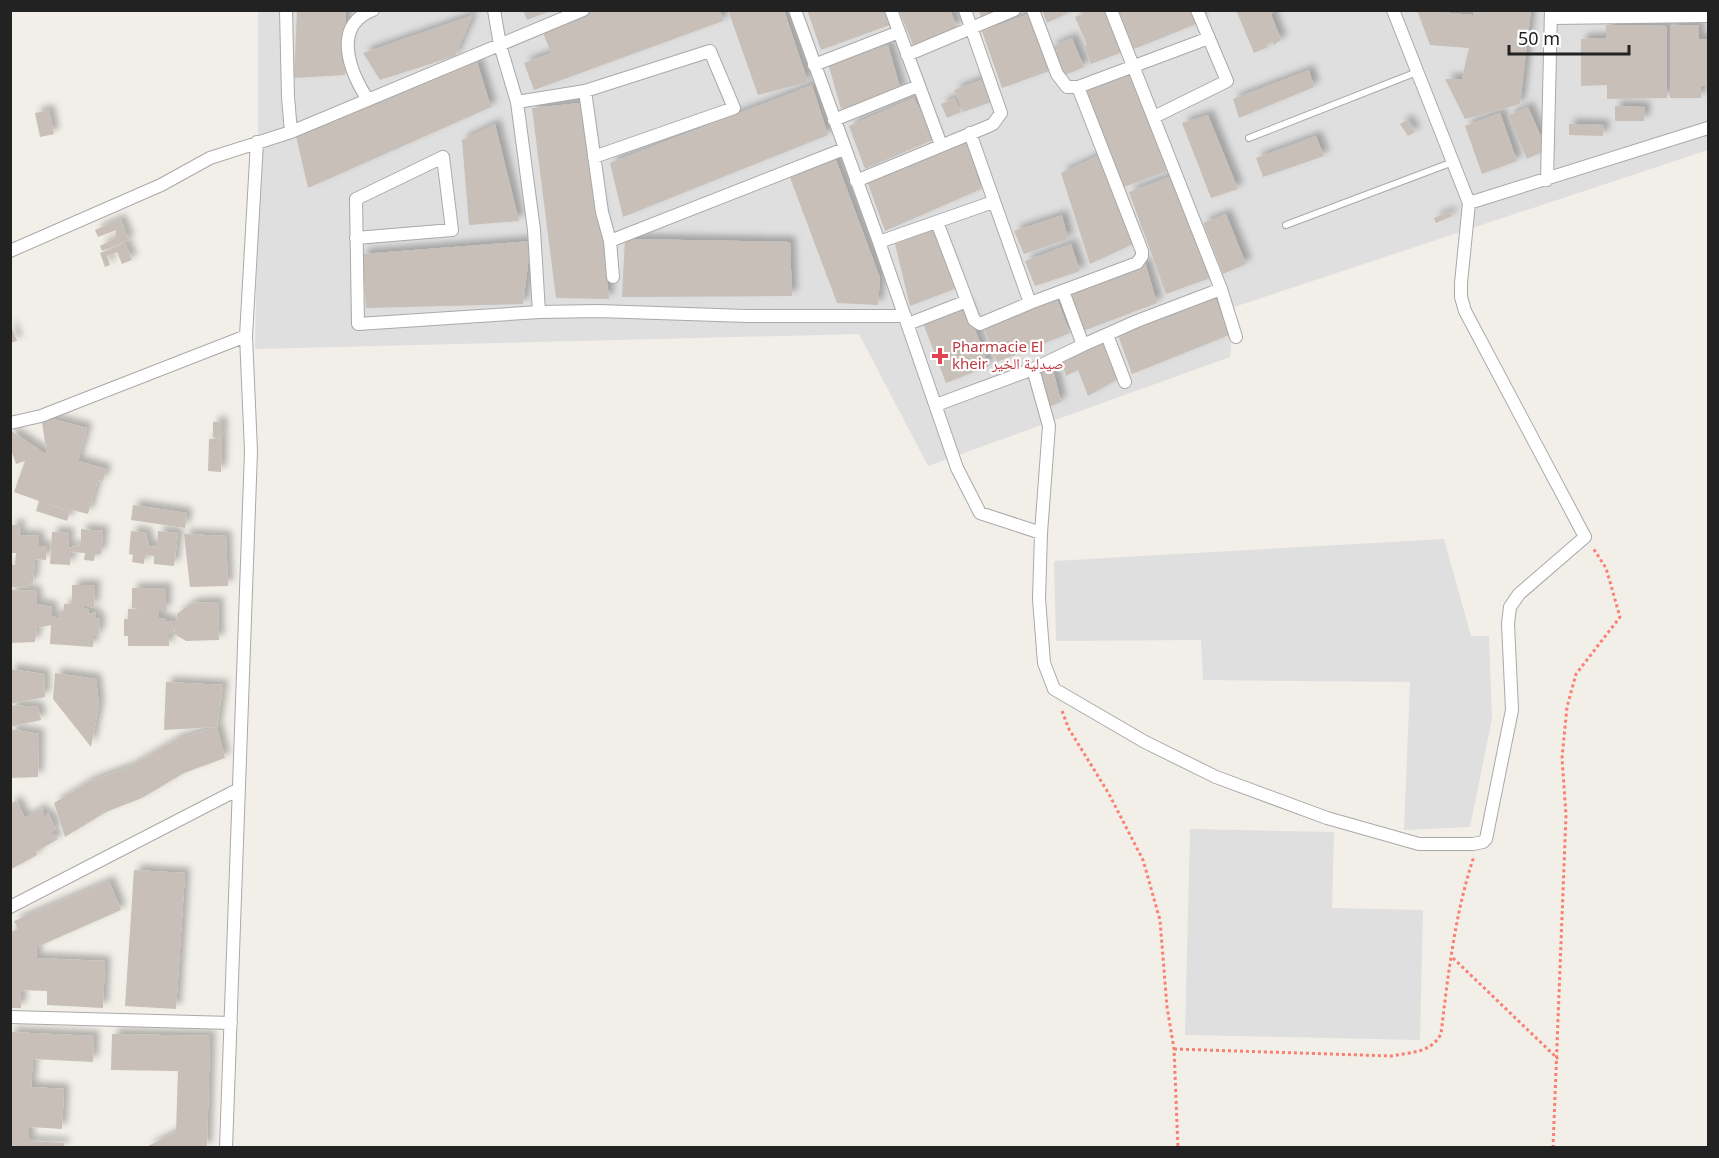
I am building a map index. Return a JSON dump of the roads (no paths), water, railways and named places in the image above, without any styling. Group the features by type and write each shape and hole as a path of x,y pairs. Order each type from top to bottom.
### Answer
{"street":[{"path":"286,10 286,57 291,132"},
{"path":"368,100 352,68 348,42 351,27 358,18 374,10"},
{"path":"494,10 500,45 517,102 534,230 539,312"},
{"path":"891,10 941,145"},
{"path":"856,181 993,124 1001,113 965,10"},
{"path":"907,55 1014,10"},
{"path":"1033,10 1057,74 1067,87 1078,87 1209,38"},
{"path":"1154,117 1227,81 1197,10"},
{"path":"1033,369 1048,426 1041,533 1040,599 1044,663 1054,689 1145,742 1216,777 1327,818 1419,844 1479,843 1486,839 1512,710 1508,624 1510,607 1520,594 1585,537 1465,311 1461,297 1461,283 1469,203 1393,10"},
{"path":"796,11 957,468 980,513 1041,533"},
{"path":"1112,11 1221,289 1236,337"},
{"path":"10,251 161,186 210,158 291,132 576,12"},
{"path":"1547,180 1552,14 1708,16"},
{"path":"814,65 899,32"},
{"path":"517,102 585,91 710,51 734,108 594,158"},
{"path":"834,120 918,86"},
{"path":"937,222 974,320 980,324 1029,303 1137,263 1143,254 1078,87"},
{"path":"585,91 602,212 610,242 613,277"},
{"path":"1469,203 1708,128"},
{"path":"970,133 1029,303"},
{"path":"226,1148 251,451 246,336 257,142"},
{"path":"610,242 844,149"},
{"path":"356,238 452,230 442,157 356,199 356,238 358,324 539,312 598,311 906,320 967,301"},
{"path":"879,242 993,202"},
{"path":"936,405 1033,369 1137,321 1221,289"},
{"path":"1063,291 1083,345"},
{"path":"1107,335 1125,382"},
{"path":"10,423 41,416 246,336"},
{"path":"10,907 239,789"},
{"path":"10,1017 231,1023"}],"lane":[{"path":"1249,138 1418,72"},
{"path":"1286,225 1453,162"}],"place":[{"name":"Pharmacie El kheir صيدلية الخير","path":"940,356"}]}
